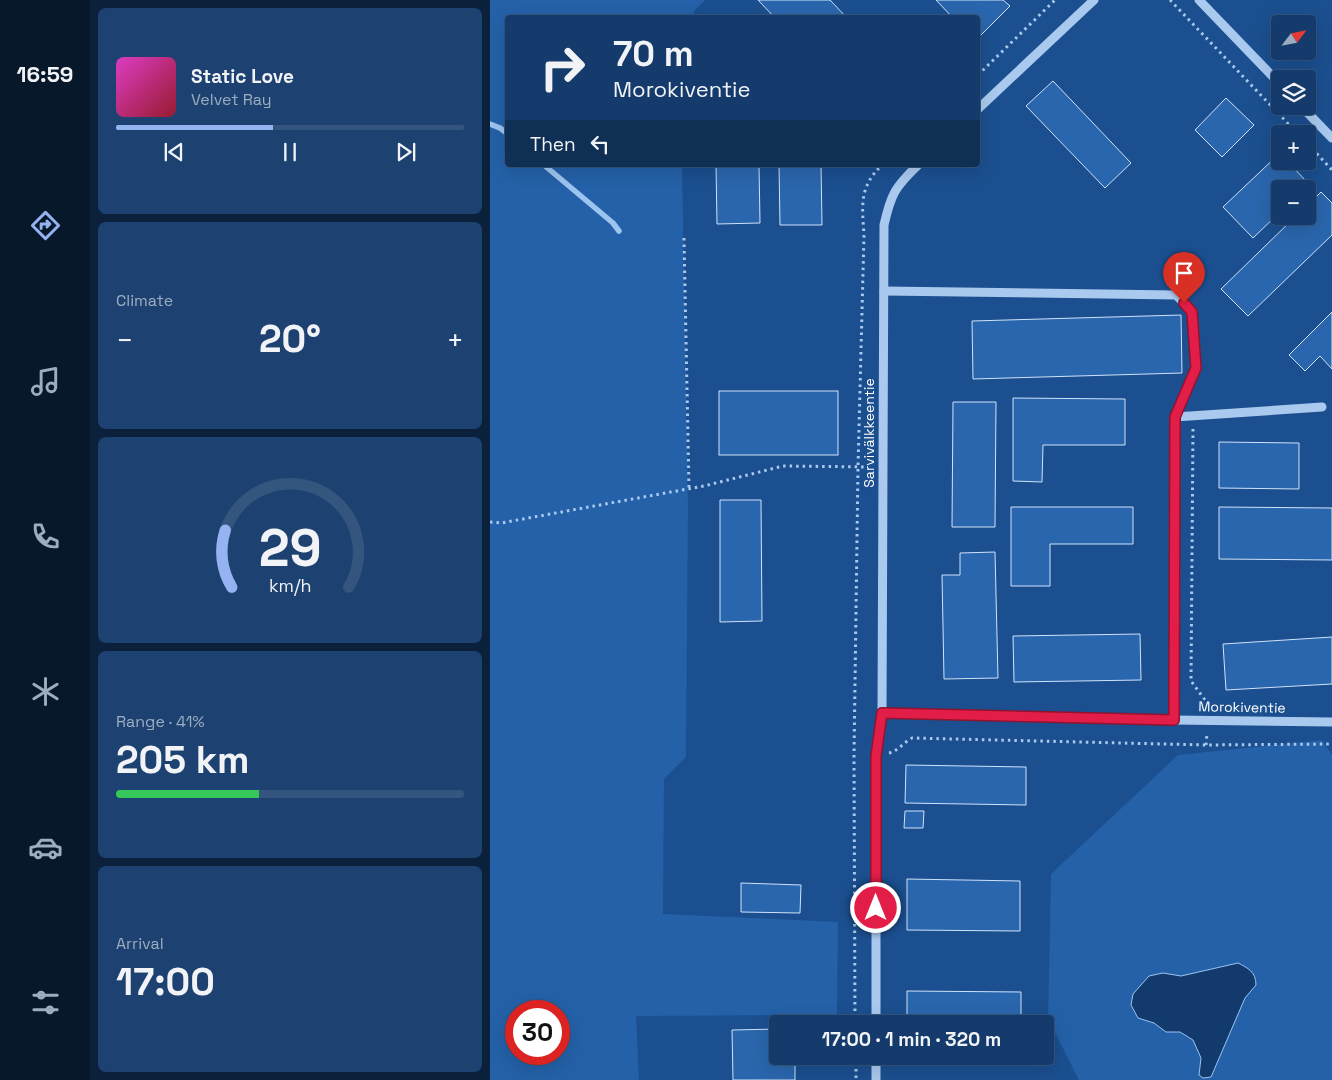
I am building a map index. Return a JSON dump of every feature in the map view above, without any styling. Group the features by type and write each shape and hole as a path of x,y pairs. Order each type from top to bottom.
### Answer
{"street":[{"path":"980,107 1094,0"},
{"path":"1199,0 1271,75"},
{"path":"1310,115 1332,138"},
{"name":"Sarvivälkkeentie","path":"876,1015 876,756 882,713 884,225 890,199 899,183 916,167"},
{"path":"884,291 1176,295 1192,312 1196,368 1175,417 1174,720"},
{"path":"1175,417 1322,407"},
{"name":"Morokiventie","path":"882,713 1332,722"},
{"path":"876,1065 876,1080"}],"path":[{"path":"980,73 1056,0"},
{"path":"1170,0 1289,125"},
{"path":"1316,153 1332,170"},
{"path":"855,1015 854,756 858,467 864,235 862,198 873,174 880,167"},
{"path":"684,238 690,489"},
{"path":"1193,416 1191,681 1207,703 1206,745"},
{"path":"490,522 501,523 690,489 783,466 882,466"},
{"path":"854,756 876,756 894,752 904,742 912,738 1206,745 1332,744"},
{"path":"856,1065 856,1080"}],"shaded area":[{"path":"490,0 705,0 692,15 505,15 505,167 682,167 688,506 686,757 664,779 663,914 838,922 837,1015 636,1016 639,1080 490,1080"},
{"path":"1322,740 1332,755 1332,1080 1079,1080 1054,1031 1054,1015 1048,1015 1051,874 1178,755"},
{"path":"1238,963 1253,974 1256,985 1245,998 1211,1077 1203,1078 1199,1075 1201,1058 1193,1040 1180,1032 1166,1032 1154,1023 1138,1018 1131,1005 1133,994 1149,976 1163,973 1181,976"}],"building":[{"path":"758,0 830,0 844,15 772,15"},
{"path":"936,0 1003,0 1010,6 980,36 980,15 950,15"},
{"path":"1053,81 1131,163 1105,188 1026,106"},
{"path":"1226,98 1254,125 1222,157 1195,130"},
{"path":"1271,162 1271,170 1296,170 1305,180 1271,180 1271,221 1253,238 1223,207"},
{"path":"716,167 759,167 760,223 717,224"},
{"path":"779,167 821,167 822,225 780,225"},
{"path":"1321,192 1332,203 1332,235 1248,316 1221,289 1287,225 1316,225 1316,197"},
{"path":"1332,312 1332,369 1320,356 1305,371 1289,355"},
{"path":"1181,315 1182,373 973,379 972,321"},
{"path":"719,391 838,391 838,455 719,455"},
{"path":"1013,398 1125,399 1125,445 1043,445 1042,482 1013,481"},
{"path":"953,402 996,402 995,527 952,527"},
{"path":"1219,442 1299,443 1299,489 1219,488"},
{"path":"720,500 761,500 762,621 720,622"},
{"path":"1011,507 1133,507 1133,544 1050,544 1050,586 1011,586"},
{"path":"1219,507 1332,508 1332,560 1219,559"},
{"path":"995,552 998,678 944,679 942,575 960,575 960,553"},
{"path":"1140,634 1141,680 1014,682 1013,636"},
{"path":"1332,637 1332,684 1226,690 1223,644"},
{"path":"906,765 1026,767 1026,805 905,803"},
{"path":"905,811 924,811 923,828 904,828"},
{"path":"907,879 1020,881 1020,931 907,930"},
{"path":"741,883 801,885 800,913 741,912"},
{"path":"907,991 1021,992 1021,1015 907,1015"},
{"path":"769,1029 769,1065 795,1065 795,1080 733,1080 732,1030"}],"waterway":[{"path":"490,124 505,132"},
{"path":"546,167 613,223 619,231"}],"route":[{"path":"876,908 876,756 882,713 1174,720 1175,417 1196,368 1192,312 1184,303"}]}
